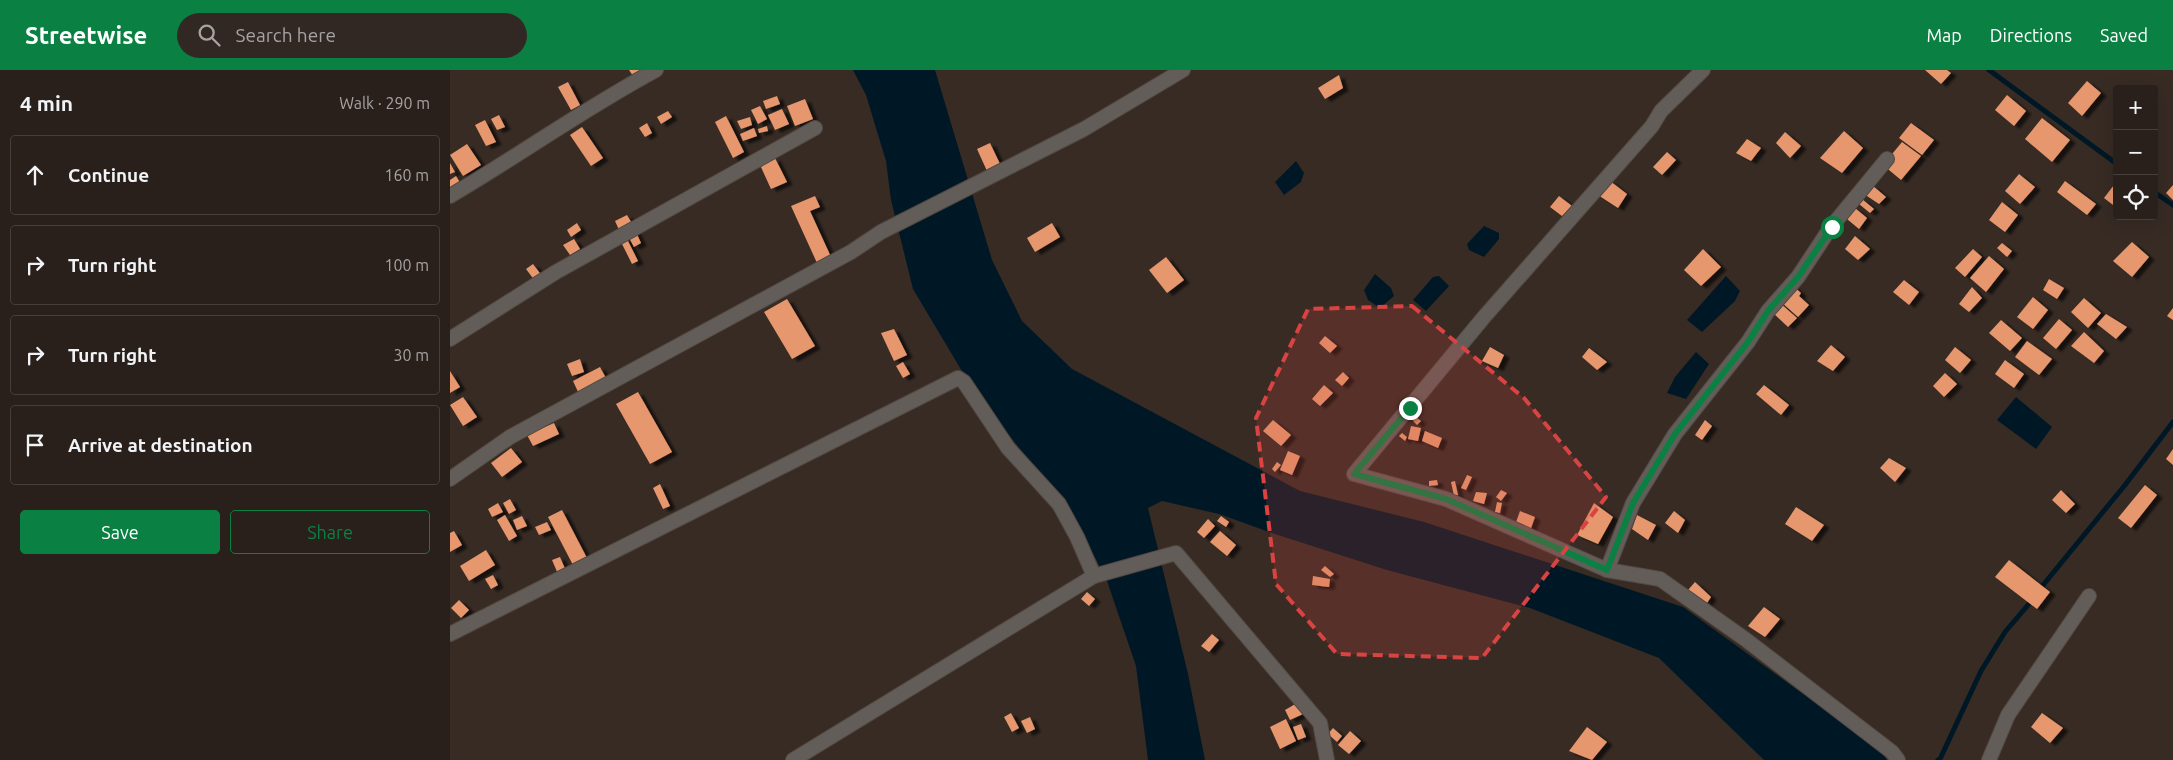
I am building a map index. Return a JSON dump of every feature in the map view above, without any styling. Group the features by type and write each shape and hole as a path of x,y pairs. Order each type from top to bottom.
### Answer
{"street":[{"path":"450,196 498,168 613,92 656,70"},
{"path":"450,479 510,437 826,266 881,232 979,184 1084,129 1183,70"},
{"path":"1703,70 1661,111 1652,126 1484,317 1354,474 1446,499 1607,570 1660,579 1753,645 1892,752 1898,760"},
{"path":"450,339 556,272 815,128"},
{"path":"1607,570 1633,503 1675,434 1748,342 1768,311 1798,277 1832,227 1887,159"},
{"path":"450,634 958,378 964,382 1008,448 1059,504 1097,575"},
{"path":"794,760 1097,575 1176,553 1320,723 1327,760"},
{"path":"1989,760 2008,716 2090,596"}],"highlighted area":[{"path":"1412,306 1524,398 1606,497 1482,658 1337,654 1276,584 1256,418 1308,309"}],"water":[{"path":"853,70 935,70 992,260 1022,321 1072,369 1300,491 1424,522 1683,607 1879,749 1887,760 1764,760 1659,658 1530,608 1387,570 1219,514 1162,501 1148,508 1188,674 1205,760 1148,760 1136,666 1106,578 1082,534 1049,486 972,388 913,289 891,200 886,161 866,95"},
{"path":"1296,161 1304,173 1301,182 1284,195 1275,182"},
{"path":"1484,226 1499,233 1499,239 1484,257 1469,250 1467,244"},
{"path":"1375,274 1391,288 1394,296 1380,308 1368,300 1364,290"},
{"path":"1439,276 1449,286 1426,311 1413,300 1433,277"},
{"path":"1726,276 1740,291 1735,301 1702,332 1687,320"},
{"path":"1696,352 1709,364 1686,399 1667,393 1675,377"},
{"path":"2016,397 2052,427 2036,449 1997,420"}],"building":[{"path":"629,70 649,70 635,79"},
{"path":"1925,70 1947,70 1951,73 1941,84"},
{"path":"1339,75 1343,88 1325,99 1318,88"},
{"path":"2087,81 2101,93 2082,116 2068,103"},
{"path":"568,82 580,105 571,110 558,87"},
{"path":"2007,95 2026,111 2014,126 1995,110"},
{"path":"777,96 780,104 766,109 763,101"},
{"path":"805,99 813,119 795,126 787,106"},
{"path":"760,106 767,119 758,124 751,110"},
{"path":"782,109 789,124 775,130 768,115"},
{"path":"668,111 672,117 661,124 657,117"},
{"path":"499,115 505,127 497,130 491,119"},
{"path":"726,116 744,152 733,158 715,122"},
{"path":"750,117 752,125 741,129 737,121"},
{"path":"2042,118 2070,140 2052,162 2025,139"},
{"path":"485,120 496,142 486,146 475,125"},
{"path":"647,123 652,133 645,137 639,128"},
{"path":"1911,123 1934,140 1922,155 1899,138"},
{"path":"767,126 768,131 759,133 758,129"},
{"path":"582,127 603,158 591,166 570,135"},
{"path":"754,128 757,136 743,141 740,134"},
{"path":"1844,131 1863,148 1842,173 1820,158"},
{"path":"1785,132 1801,146 1790,158 1776,143"},
{"path":"1747,139 1761,148 1751,161 1736,153"},
{"path":"1902,142 1921,156 1901,180 1883,165"},
{"path":"990,143 1000,164 987,171 977,149"},
{"path":"467,144 481,165 463,176 450,155"},
{"path":"1667,152 1676,160 1662,175 1653,167"},
{"path":"775,158 787,182 771,189 760,165"},
{"path":"450,163 455,172 450,174"},
{"path":"2019,174 2035,187 2020,204 2005,191"},
{"path":"456,176 461,184 450,191 450,180"},
{"path":"1610,181 1627,194 1618,208 1598,195"},
{"path":"2065,181 2096,204 2087,215 2057,192"},
{"path":"2173,185 2173,200 2166,193"},
{"path":"1873,186 1886,197 1879,204 1864,194"},
{"path":"2113,186 2113,205 2104,198"},
{"path":"815,196 820,207 810,211 831,257 817,263 791,206"},
{"path":"1559,196 1572,206 1562,216 1550,207"},
{"path":"1862,199 1874,209 1870,213 1859,204"},
{"path":"2002,202 2018,215 2005,232 1989,220"},
{"path":"1855,208 1867,218 1859,229 1847,219"},
{"path":"627,215 633,225 620,232 615,221"},
{"path":"577,223 581,230 571,237 567,230"},
{"path":"1052,223 1060,237 1035,252 1027,238"},
{"path":"635,230 641,243 634,247 627,234"},
{"path":"1855,236 1870,249 1858,260 1845,249"},
{"path":"626,237 638,261 632,264 620,240"},
{"path":"574,239 580,249 570,255 563,245"},
{"path":"2132,242 2149,257 2132,277 2113,261"},
{"path":"2002,243 2012,251 2007,257 1997,248"},
{"path":"1703,249 1721,267 1701,286 1684,270"},
{"path":"1973,249 1982,257 1965,277 1955,268"},
{"path":"1989,256 2004,269 1986,292 1970,278"},
{"path":"1166,257 1184,280 1167,293 1149,270"},
{"path":"533,264 542,276 535,281 526,269"},
{"path":"2049,279 2064,288 2057,299 2043,290"},
{"path":"1904,280 1919,292 1909,305 1893,292"},
{"path":"1793,286 1801,293 1799,296 1809,305 1798,317 1780,301"},
{"path":"1972,287 1982,298 1969,312 1959,304"},
{"path":"2033,297 2048,310 2033,329 2017,317"},
{"path":"2084,298 2101,313 2088,328 2071,312"},
{"path":"787,299 815,346 792,359 764,312"},
{"path":"1780,303 1797,318 1788,327 1772,312"},
{"path":"2173,308 2173,320 2167,316"},
{"path":"2106,314 2127,327 2116,339 2097,324"},
{"path":"2059,319 2072,330 2056,349 2043,338"},
{"path":"2001,320 2022,338 2010,351 1989,333"},
{"path":"894,329 907,355 894,361 881,333"},
{"path":"2084,332 2104,351 2094,363 2071,346"},
{"path":"1325,336 1337,346 1330,353 1319,343"},
{"path":"2027,341 2052,359 2039,375 2015,357"},
{"path":"1831,345 1845,357 1833,371 1817,361"},
{"path":"1490,347 1504,355 1498,368 1482,361"},
{"path":"1955,347 1971,360 1960,373 1945,360"},
{"path":"1589,348 1607,362 1597,370 1582,357"},
{"path":"580,359 584,372 572,376 567,364"},
{"path":"2005,360 2024,374 2014,388 1995,374"},
{"path":"903,362 910,374 903,378 896,366"},
{"path":"600,367 607,380 579,394 573,381"},
{"path":"450,371 460,387 450,393"},
{"path":"1343,372 1349,378 1342,386 1335,380"},
{"path":"1945,373 1957,384 1944,397 1933,386"},
{"path":"1324,385 1333,393 1320,406 1312,399"},
{"path":"1764,385 1789,405 1781,415 1756,394"},
{"path":"638,392 672,452 650,464 616,404"},
{"path":"463,397 477,417 463,426 450,405"},
{"path":"1416,417 1421,421 1417,425 1413,421"},
{"path":"1273,420 1291,435 1281,446 1263,431"},
{"path":"1705,420 1712,426 1702,440 1695,435"},
{"path":"554,423 559,434 533,446 527,435"},
{"path":"1411,426 1421,428 1418,441 1408,439"},
{"path":"1425,431 1442,438 1438,448 1422,441"},
{"path":"1402,433 1407,437 1405,441 1399,436"},
{"path":"511,448 522,462 502,477 491,463"},
{"path":"2173,449 2173,465 2166,459"},
{"path":"1288,451 1300,456 1292,475 1280,470"},
{"path":"1889,458 1906,468 1895,482 1880,468"},
{"path":"1277,462 1281,465 1275,472 1272,469"},
{"path":"1467,475 1472,477 1466,490 1461,488"},
{"path":"1437,480 1438,485 1429,486 1429,481"},
{"path":"1455,481 1458,495 1454,496 1451,482"},
{"path":"660,484 670,506 663,509 653,488"},
{"path":"2145,485 2157,495 2131,528 2118,518"},
{"path":"1501,490 1507,493 1501,501 1496,497"},
{"path":"2061,490 2075,504 2066,513 2052,500"},
{"path":"1476,492 1487,493 1484,504 1473,501"},
{"path":"510,499 516,510 509,514 503,503"},
{"path":"1497,502 1502,503 1500,513 1495,512"},
{"path":"498,503 503,512 492,517 488,509"},
{"path":"1594,503 1613,517 1598,544 1577,535"},
{"path":"1796,507 1824,525 1812,541 1785,524"},
{"path":"562,510 588,560 574,567 548,517"},
{"path":"1520,511 1535,517 1530,531 1515,525"},
{"path":"1674,511 1685,520 1678,533 1665,523"},
{"path":"505,515 517,536 509,541 497,520"},
{"path":"1637,515 1656,525 1648,540 1632,529"},
{"path":"522,516 527,526 517,530 513,520"},
{"path":"1221,516 1229,522 1226,527 1217,521"},
{"path":"1208,519 1215,526 1204,538 1197,532"},
{"path":"547,522 551,530 539,535 535,527"},
{"path":"454,531 462,545 450,552 450,533"},
{"path":"1220,531 1236,545 1227,556 1210,542"},
{"path":"486,550 495,565 469,581 460,566"},
{"path":"560,557 566,571 558,574 552,560"},
{"path":"2009,560 2050,592 2037,609 1995,577"},
{"path":"1325,566 1334,574 1330,577 1321,570"},
{"path":"493,575 498,585 491,589 485,579"},
{"path":"1313,576 1330,579 1329,587 1312,585"},
{"path":"1695,582 1711,597 1707,603 1688,590"},
{"path":"1087,592 1095,599 1089,606 1081,599"},
{"path":"459,600 469,610 461,618 451,608"},
{"path":"1764,607 1780,619 1765,637 1748,626"},
{"path":"1212,634 1219,640 1209,652 1201,646"},
{"path":"1297,703 1303,714 1290,720 1285,710"},
{"path":"1011,713 1019,728 1012,732 1004,717"},
{"path":"2042,713 2063,728 2050,743 2031,727"},
{"path":"1030,717 1035,729 1027,733 1021,721"},
{"path":"1286,719 1296,741 1280,749 1270,727"},
{"path":"1301,724 1306,737 1298,740 1293,727"},
{"path":"1587,727 1607,742 1592,760 1569,751"},
{"path":"1333,728 1342,736 1337,742 1328,734"},
{"path":"1350,731 1361,741 1349,754 1338,745"}],"waterway":[{"path":"1989,70 2113,161"},
{"path":"2158,195 2173,205"},
{"path":"2039,590 2125,485 2173,422"},
{"path":"1938,760 1981,671 2005,632 2033,599"}],"route":[{"path":"1410,408 1354,474 1446,499 1607,570 1633,503 1675,434 1748,342 1768,311 1798,277 1832,227"}]}
